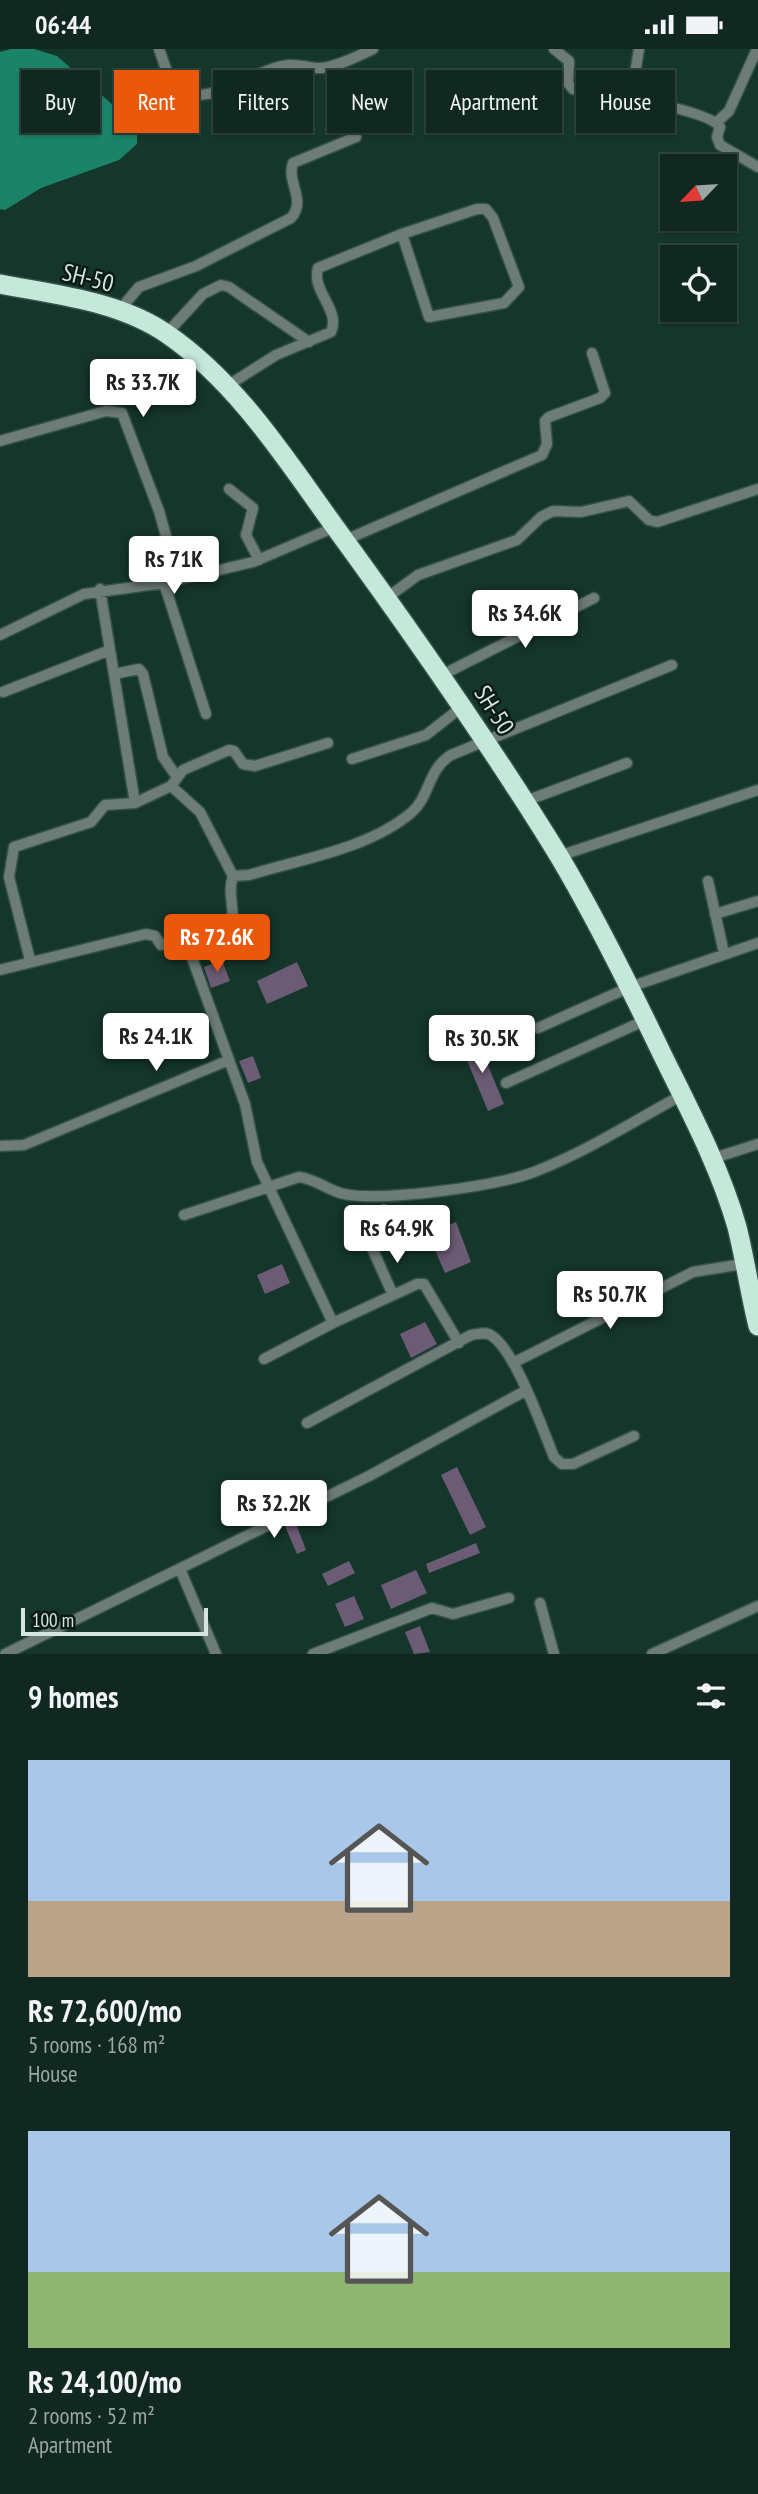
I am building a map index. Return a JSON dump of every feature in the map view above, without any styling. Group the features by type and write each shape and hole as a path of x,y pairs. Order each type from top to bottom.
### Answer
{"highway":[{"name":"SH-50","path":"0,284 119,311 166,334 227,386 280,449 388,597 463,706 559,856 630,987 711,1159 737,1228 758,1326"}],"street":[{"path":"159,49 172,86 191,95 210,93 290,65 322,68 373,49"},
{"path":"554,49 569,61 568,83 576,89"},
{"path":"636,70 639,49"},
{"path":"717,122 729,111 757,49"},
{"path":"675,110 717,122 720,127 717,137 720,145 758,167"},
{"path":"119,311 139,287 196,266 291,218 297,212 299,202 291,169 293,163 356,137"},
{"path":"227,386 276,355 325,336 334,326 333,317 318,285 318,268 402,234 477,209 486,209 493,218 519,287 504,303 429,317 402,234"},
{"path":"166,334 203,294 221,285 229,287 309,342"},
{"path":"0,635 84,594 100,589 164,583 259,560 340,534 542,454 547,444 545,421 549,417 600,398 605,393 592,353"},
{"path":"0,440 106,411 122,413 159,512 178,579"},
{"path":"229,489 253,508 246,535 259,560"},
{"path":"388,597 418,575 517,540 541,517 553,511 581,512 629,501 636,504 649,520 657,522 758,489"},
{"path":"164,583 206,714"},
{"path":"100,589 135,803"},
{"path":"442,675 594,598"},
{"path":"3,692 110,650"},
{"path":"233,876 249,875 367,839 415,809 434,769 442,760 483,740 672,665"},
{"path":"0,970 30,960 146,934 155,936 161,945 186,941 232,925 229,891 233,876 200,812 174,782 163,757 143,674 139,669 114,674"},
{"path":"352,759 426,735 463,706"},
{"path":"30,960 9,877 15,847 91,822 105,806 135,803 174,782 188,767 229,750 234,751 249,767 328,743"},
{"path":"523,801 627,763"},
{"path":"559,856 758,790"},
{"path":"708,881 724,953"},
{"path":"715,914 758,901"},
{"path":"186,941 245,1104 257,1163 272,1188 333,1323"},
{"path":"538,1028 630,987 758,943"},
{"path":"506,1083 646,1020"},
{"path":"0,1146 24,1145 229,1060"},
{"path":"184,1215 299,1177 317,1181 343,1194 417,1195 515,1178 578,1151 682,1095"},
{"path":"711,1159 758,1144"},
{"path":"372,1248 393,1295"},
{"path":"513,1363 693,1272 743,1264"},
{"path":"264,1359 417,1284 424,1284 459,1343"},
{"path":"307,1423 471,1335 490,1334 513,1363 554,1457 562,1464 573,1464 634,1436"},
{"path":"5,1654 369,1476 525,1391"},
{"path":"180,1569 216,1654"},
{"path":"313,1654 432,1608 440,1607 453,1614 509,1598"},
{"path":"540,1603 554,1654"},
{"path":"652,1654 758,1606"}],"shaded area":[{"path":"34,49 57,56 73,70 21,70 21,133 100,133 100,94 114,106 114,133 137,133 137,144 119,160 41,188 5,210 0,209 0,52"}],"building":[{"path":"222,960 230,981 211,988 204,967"},
{"path":"297,962 308,986 267,1004 257,981"},
{"path":"477,1039 504,1104 488,1111 461,1046"},
{"path":"253,1056 261,1078 248,1083 239,1061"},
{"path":"386,1204 393,1216 366,1229 359,1215"},
{"path":"456,1222 471,1262 445,1273 428,1234"},
{"path":"282,1264 290,1283 265,1294 257,1275"},
{"path":"425,1322 437,1344 411,1358 400,1334"},
{"path":"457,1467 486,1527 470,1535 441,1475"},
{"path":"295,1521 306,1550 297,1554 285,1526"},
{"path":"476,1543 480,1553 429,1573 426,1564"},
{"path":"349,1561 355,1573 328,1586 322,1574"},
{"path":"416,1570 427,1593 391,1609 381,1585"},
{"path":"354,1596 364,1619 345,1627 335,1604"},
{"path":"420,1626 430,1652 414,1654 405,1632"}]}
